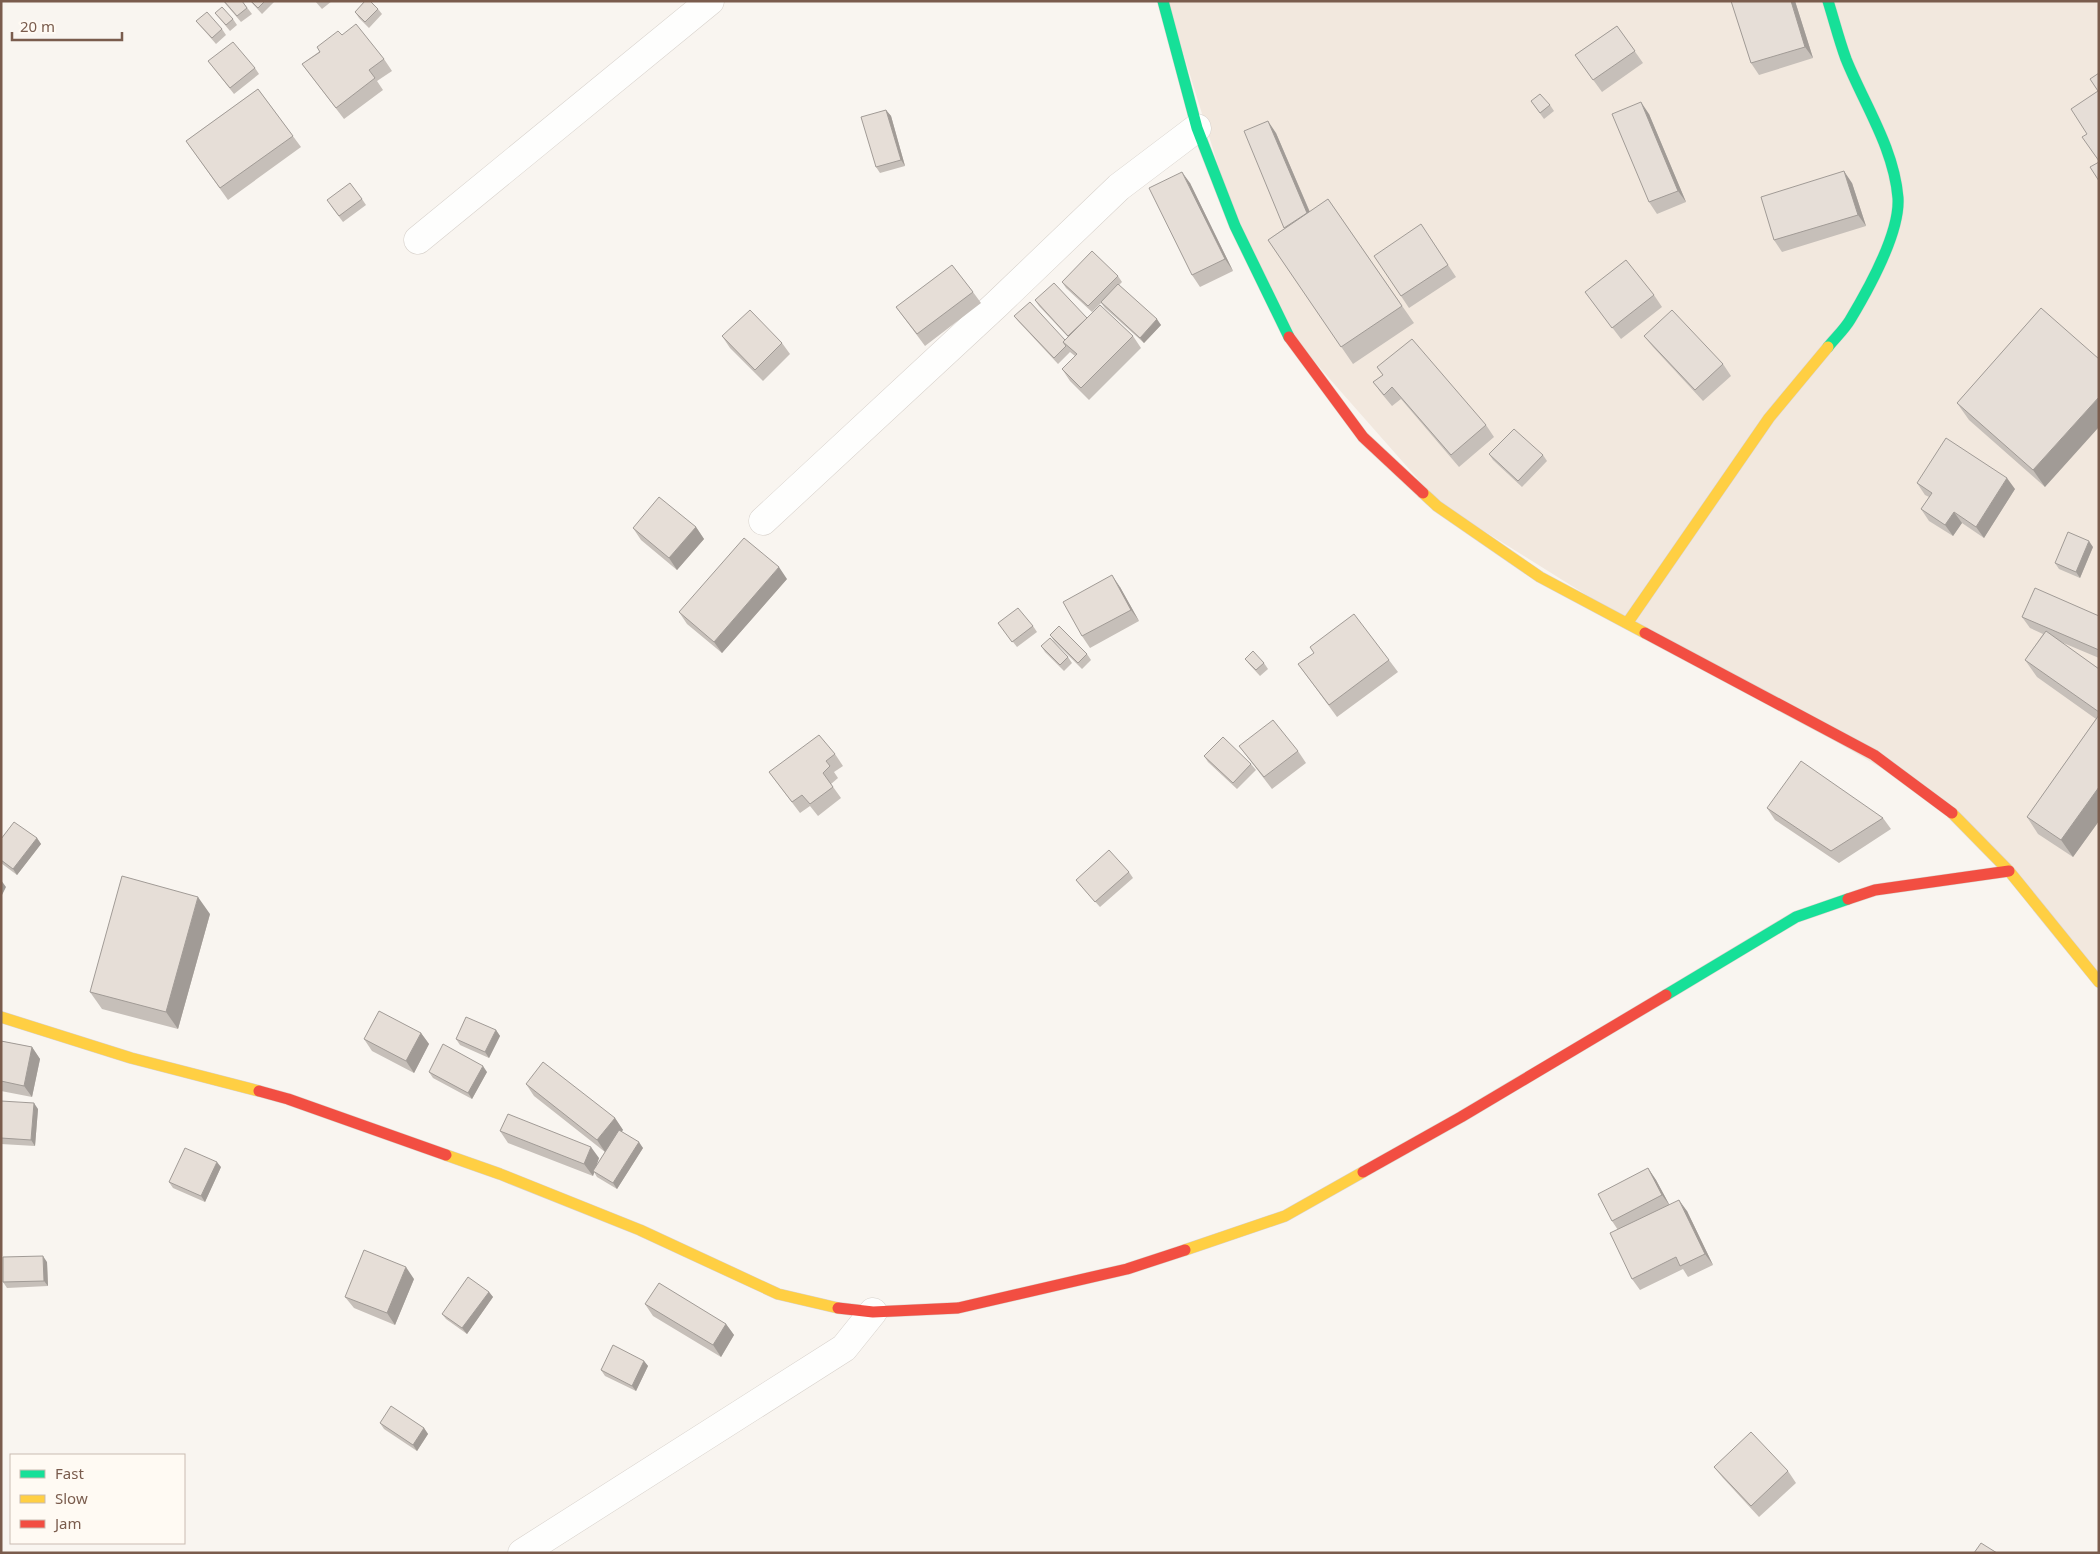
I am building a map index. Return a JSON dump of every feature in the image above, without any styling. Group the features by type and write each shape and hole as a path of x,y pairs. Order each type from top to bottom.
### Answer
{"street":[{"path":"418,240 710,1"},
{"path":"1163,1 1197,128 1235,226 1288,336 1363,437 1438,506 1540,577 1628,622 1874,755 1953,813 2009,871 2099,982"},
{"path":"1628,622 1769,418 1849,322 1879,267 1895,223 1898,199 1894,172 1871,111 1846,59 1828,1"},
{"path":"763,521 998,304 1118,186 1197,128"},
{"path":"1,1017 131,1058 288,1099 500,1174 640,1230 778,1294 846,1310 873,1312 958,1308 1126,1269 1285,1216 1461,1117 1796,917 1875,890 2009,871"},
{"path":"522,1553 844,1348 873,1312"}],"shaded area":[{"path":"1167,1 2099,1 2099,978 1952,809 1620,616 1439,503 1291,335 1235,220"}],"building":[{"path":"224,1 242,1 247,8 237,16"},
{"path":"251,1 265,1 258,8"},
{"path":"365,1 370,1 378,9 365,22 355,12"},
{"path":"1731,1 1791,1 1805,47 1751,63"},
{"path":"222,7 233,19 226,25 215,13"},
{"path":"207,12 222,29 212,38 196,21"},
{"path":"356,24 384,59 369,70 375,78 336,108 302,64 320,52 317,47 338,31 342,35"},
{"path":"1617,26 1635,51 1593,80 1575,55"},
{"path":"233,42 255,68 230,88 208,61"},
{"path":"2099,73 2099,161 2082,137 2087,134 2071,109 2098,91 2090,79"},
{"path":"258,89 293,136 220,188 186,141"},
{"path":"1540,94 1550,105 1540,113 1531,101"},
{"path":"1641,102 1678,191 1649,202 1612,114"},
{"path":"886,110 901,160 876,167 861,117"},
{"path":"1268,121 1307,213 1284,228 1244,131"},
{"path":"2099,162 2099,181 2090,167"},
{"path":"1844,171 1858,215 1774,240 1761,197"},
{"path":"1182,172 1225,259 1192,275 1149,188"},
{"path":"350,183 362,199 339,216 327,200"},
{"path":"1328,199 1402,306 1341,347 1268,240"},
{"path":"1421,224 1448,265 1401,296 1374,256"},
{"path":"1092,251 1118,276 1088,306 1062,282"},
{"path":"1626,260 1654,295 1612,328 1585,292"},
{"path":"952,265 973,292 917,334 896,307"},
{"path":"1054,283 1087,318 1068,336 1035,300"},
{"path":"1118,284 1157,319 1140,338 1101,302"},
{"path":"1030,302 1065,340 1063,342 1066,346 1054,358 1014,316"},
{"path":"1100,305 1133,336 1081,388 1062,369 1077,354 1063,342"},
{"path":"2041,308 2099,359 2099,397 2033,470 1957,403"},
{"path":"750,310 782,343 755,370 722,336"},
{"path":"1672,310 1723,364 1695,390 1644,336"},
{"path":"1412,339 1486,425 1451,455 1392,387 1384,395 1373,382 1383,375 1377,367"},
{"path":"1514,429 1543,455 1518,481 1489,454"},
{"path":"1946,438 2007,478 1976,527 1954,512 1945,525 1921,509 1932,493 1917,483"},
{"path":"659,497 696,527 669,558 633,528"},
{"path":"2068,532 2089,541 2076,572 2055,563"},
{"path":"744,538 779,567 714,642 679,612"},
{"path":"1112,575 1131,610 1082,636 1063,602"},
{"path":"2035,588 2099,616 2099,650 2022,617"},
{"path":"1018,608 1033,626 1012,642 998,623"},
{"path":"1354,614 1389,660 1329,705 1298,664 1314,653 1310,647"},
{"path":"1059,626 1087,654 1078,663 1050,635"},
{"path":"2046,631 2099,669 2099,712 2025,660"},
{"path":"1050,638 1068,657 1060,665 1041,646"},
{"path":"1253,651 1264,663 1256,670 1245,659"},
{"path":"2099,715 2099,787 2061,840 2027,817"},
{"path":"1273,720 1298,751 1264,777 1239,746"},
{"path":"819,735 835,754 826,761 830,766 823,773 833,787 810,804 802,795 792,802 769,772"},
{"path":"1223,737 1251,764 1233,783 1204,756"},
{"path":"1801,761 1883,818 1831,851 1767,808"},
{"path":"14,822 37,838 13,869 1,860 1,839"},
{"path":"1109,850 1129,872 1095,902 1076,880"},
{"path":"122,876 198,897 166,1012 90,992"},
{"path":"379,1011 421,1033 406,1061 364,1039"},
{"path":"466,1017 496,1030 485,1052 456,1039"},
{"path":"1,1041 32,1047 24,1086 1,1081"},
{"path":"443,1044 483,1066 468,1093 429,1072"},
{"path":"543,1062 615,1118 597,1140 526,1084"},
{"path":"1,1101 34,1103 31,1140 1,1138"},
{"path":"508,1114 591,1147 584,1164 500,1131"},
{"path":"619,1130 639,1142 613,1183 593,1171"},
{"path":"185,1148 217,1162 201,1196 169,1182"},
{"path":"1648,1168 1662,1195 1612,1221 1598,1194"},
{"path":"1679,1200 1705,1254 1680,1266 1676,1257 1632,1279 1610,1233"},
{"path":"364,1250 406,1267 387,1313 345,1297"},
{"path":"43,1256 44,1281 3,1282 3,1257"},
{"path":"468,1277 489,1292 462,1328 442,1314"},
{"path":"659,1283 726,1324 713,1345 645,1304"},
{"path":"613,1345 644,1361 632,1386 601,1370"},
{"path":"391,1406 424,1428 413,1445 380,1423"},
{"path":"1751,1432 1788,1471 1751,1506 1714,1467"},
{"path":"1981,1543 1997,1553 1974,1553"}],"traffic: fast":[{"path":"1163,1 1197,128 1235,226 1289,337"},
{"path":"1828,1 1846,59 1885,144 1891,162 1898,198 1894,228 1882,261 1850,320 1828,347"},
{"path":"1666,995 1796,917 1848,899"}],"traffic: slow":[{"path":"1628,622 1769,418 1828,347"},
{"path":"1423,493 1437,506 1540,577 1645,633"},
{"path":"1952,813 2009,871 2099,982"},
{"path":"1,1017 131,1058 259,1091"},
{"path":"446,1155 500,1174 640,1230 778,1294 838,1308"},
{"path":"1185,1250 1285,1216 1363,1172"}],"traffic: jam":[{"path":"1289,337 1363,437 1423,493"},
{"path":"1645,633 1874,755 1952,813"},
{"path":"1848,899 1875,890 2009,871"},
{"path":"1363,1172 1461,1117 1666,995"},
{"path":"259,1091 288,1099 446,1155"},
{"path":"838,1308 873,1312 958,1308 1127,1269 1185,1250"}]}
